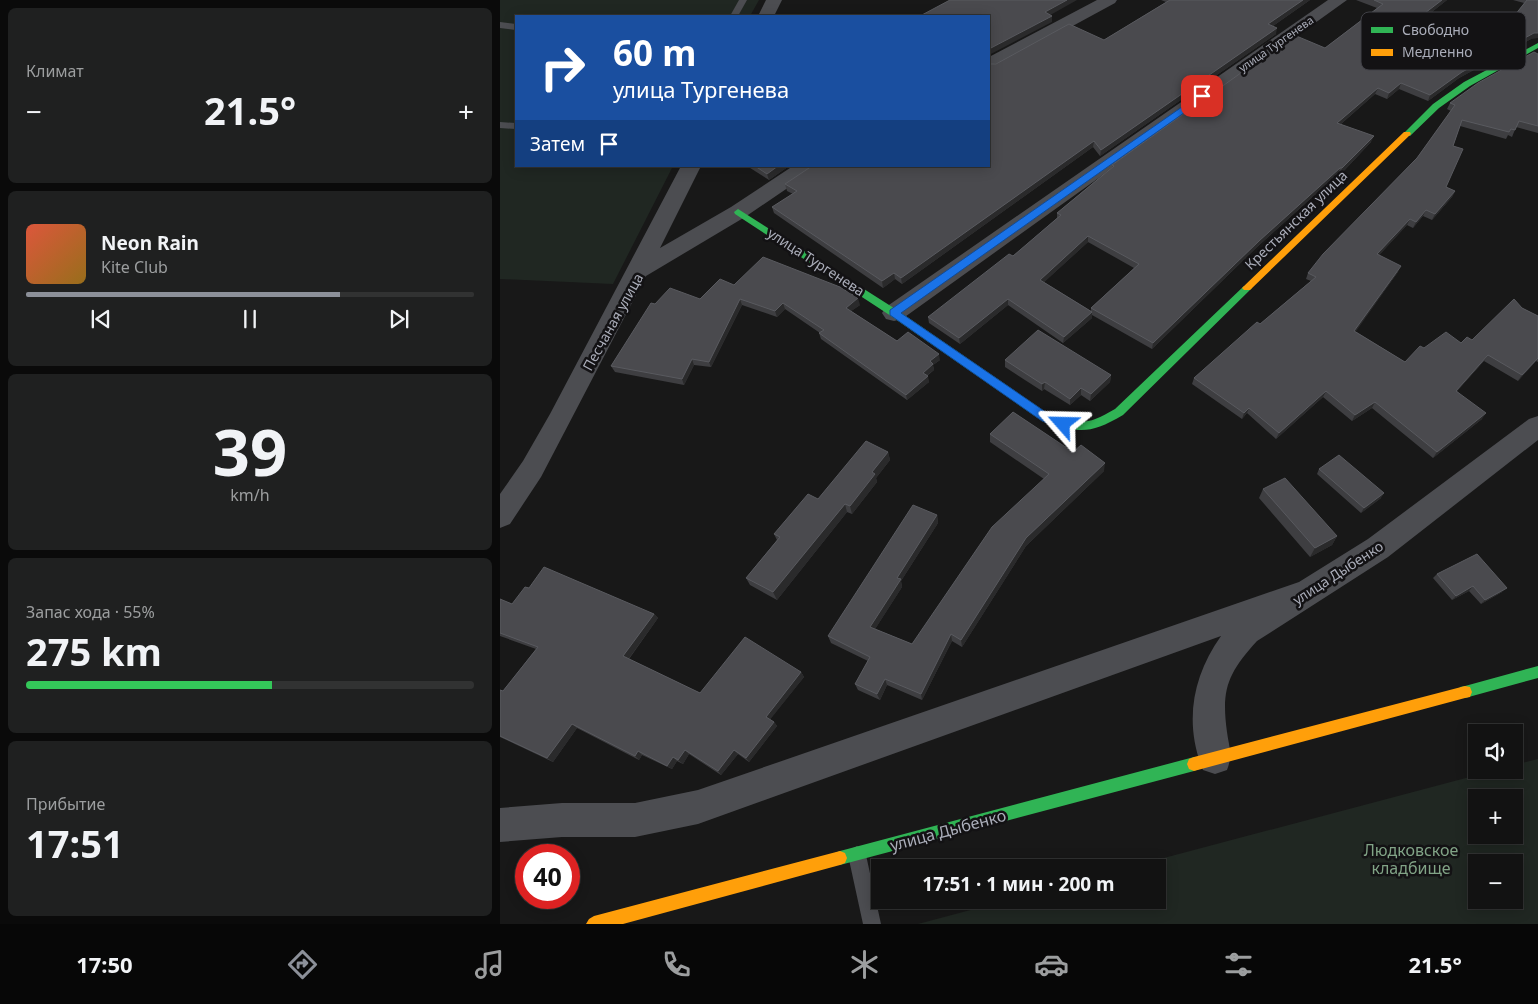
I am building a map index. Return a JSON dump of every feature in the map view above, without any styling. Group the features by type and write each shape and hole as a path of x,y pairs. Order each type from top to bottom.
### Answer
{"street":[{"path":"766,15 774,0"},
{"path":"990,63 1109,0"},
{"name":"улица Тургенева","path":"894,313 1339,0"},
{"name":"Крестьянская улица","path":"1526,52 1538,45"},
{"name":"Крестьянская улица","path":"1084,427 1103,423 1119,412 1436,106 1467,84 1492,70"},
{"path":"638,271 690,167"},
{"name":"Песчаная улица","path":"500,516 532,469 638,271 738,212 806,167"},
{"name":"улица Тургенева","path":"738,212 894,313 1046,418 1063,424 1084,427"},
{"name":"улица Дыбенко","path":"1215,758 1208,722 1208,700 1215,675 1232,645 1246,631 1378,548 1430,512 1538,426"},
{"path":"500,825 562,820 635,820 698,807 1308,592"},
{"name":"улица Дыбенко","path":"594,924 1538,672"}],"lane":[{"path":"735,15 743,0"},
{"path":"500,25 515,27"},
{"path":"500,125 515,126"},
{"path":"857,855 872,924"}],"green space":[{"path":"500,0 759,0 751,15 515,15 515,167 672,167 613,284 500,279"},
{"name":"Людковское кладбище","path":"1538,759 1538,924 918,924 974,909 1166,909 1166,859 1160,859 1468,777 1468,779 1523,779 1523,763"}],"building":[{"path":"950,0 1067,0 1045,12 1052,16 990,48 990,15 922,15"},
{"path":"1170,0 1303,0 1268,24 1277,28 1101,150 1094,141 901,278 894,273 882,281 772,207 797,191 785,184 810,167 990,167 990,64 996,64 1069,24 1104,40"},
{"path":"1374,0 1442,0 1426,12 1372,12 1383,4"},
{"path":"1527,0 1538,0 1538,33 1526,37 1526,12 1517,12"},
{"path":"1361,21 1361,70 1466,70 1430,95 1401,83 1389,93 1378,88 1337,123 1374,136 1342,168 1259,241 1153,343 1091,308 1139,264 1088,236 1040,280 1092,312 1064,337 1008,299 959,338 928,317 1009,254 1013,256 1061,215 1057,213 1114,166 1112,165 1294,35 1325,48"},
{"path":"1534,52 1538,54 1538,126 1519,121 1515,130 1511,129 1509,132 1462,120 1453,146 1463,149 1446,187 1455,191 1435,214 1426,210 1416,222 1410,219 1377,254 1401,266 1354,331 1405,362 1420,346 1424,348 1446,332 1461,343 1467,337 1472,340 1514,299 1522,308 1538,316 1538,358 1522,375 1488,355 1456,391 1486,413 1437,452 1375,402 1355,415 1326,391 1279,433 1249,408 1244,413 1194,378 1257,322 1260,324 1316,277 1308,273 1323,254 1417,158 1455,105 1450,103 1478,83 1501,70 1526,70 1526,56"},
{"path":"756,167 777,167 767,174"},
{"path":"763,257 840,287 858,298 846,308 897,341 908,332 939,354 930,361 933,364 923,373 928,376 906,395 819,333 824,330 783,303 775,311 740,299 709,362 692,359 682,379 611,366 651,303 655,304 670,288 700,299 720,279 734,285"},
{"path":"1038,330 1111,375 1091,394 1081,388 1070,399 1045,382 1042,384 1005,360"},
{"path":"1013,412 1073,452 1081,445 1105,463 1026,538 961,640 951,634 921,694 885,679 877,694 855,684 870,657 828,636 913,505 937,515 897,578 901,579 870,627 912,644 992,527 1049,474 990,434"},
{"path":"866,441 888,452 872,472 875,474 850,506 845,504 773,592 746,578 780,537 774,534 808,494 818,499"},
{"path":"1339,455 1384,493 1364,508 1319,469"},
{"path":"1285,478 1337,536 1315,548 1263,489"},
{"path":"1477,554 1507,588 1485,600 1473,586 1456,596 1437,574"},
{"path":"544,567 654,614 623,656 700,693 745,637 801,672 766,717 774,722 746,758 734,750 718,771 685,750 678,760 673,757 667,766 638,751 635,756 572,724 547,758 500,736 500,690 503,691 538,647 500,633 500,599 512,604 525,587 529,588"}],"traffic: fast":[{"path":"1526,52 1538,45"},
{"path":"1407,134 1436,106 1467,84 1492,70"},
{"path":"738,212 894,313 1046,418 1067,425 1084,427 1100,423 1119,412 1247,288"},
{"path":"1465,692 1538,672"},
{"path":"840,858 1194,764"}],"traffic: slow":[{"path":"1247,288 1407,134"},
{"path":"1194,764 1465,692"},
{"path":"594,924 840,858"}],"route":[{"path":"1063,424 1046,418 894,313 1202,96"}]}
